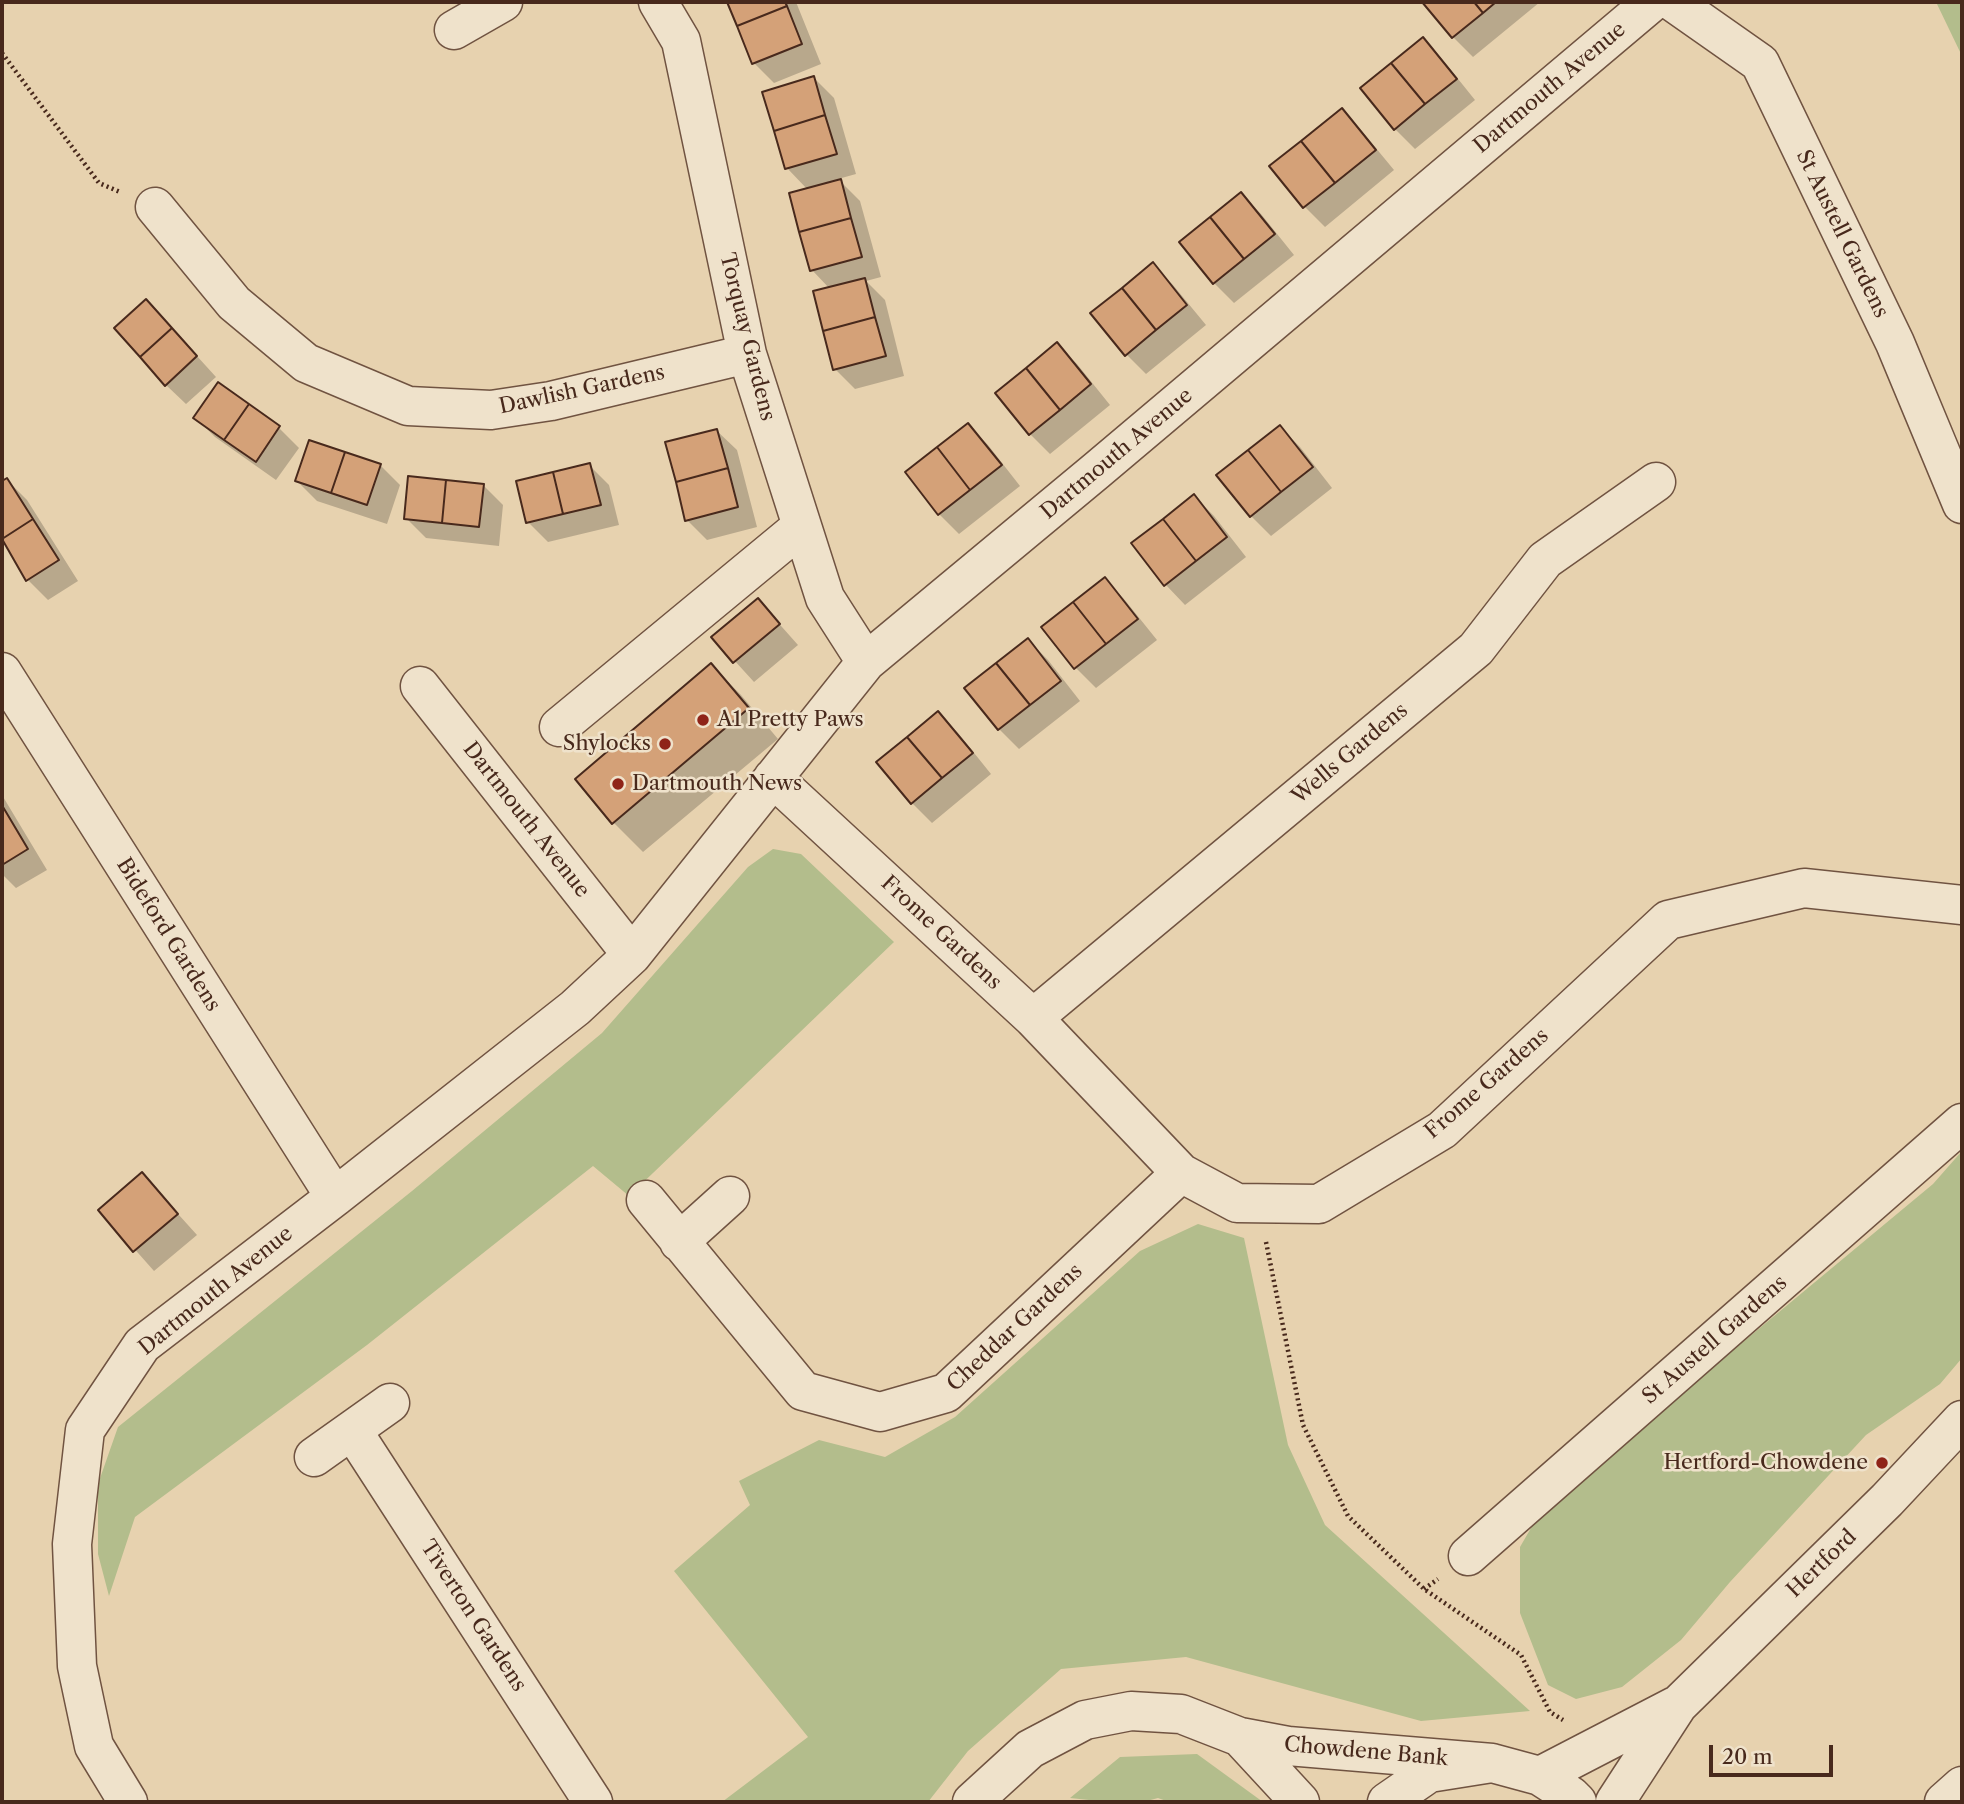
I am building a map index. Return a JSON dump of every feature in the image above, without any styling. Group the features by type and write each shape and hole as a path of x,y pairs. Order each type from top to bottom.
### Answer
{"street":[{"path":"454,30 503,2"},
{"name":"Torquay Gardens","path":"658,2 681,41 747,354 801,527 825,598 866,662"},
{"name":"Dartmouth Avenue","path":"128,1802 93,1746 77,1666 72,1544 85,1430 142,1345 575,1008 632,954 866,662 1086,480 1651,2"},
{"name":"St Austell Gardens","path":"1673,2 1760,63 1895,343 1962,504"},
{"name":"Dawlish Gardens","path":"155,207 234,303 306,363 408,406 491,410 551,401 747,354"},
{"name":"Wells Gardens","path":"1034,1018 1476,649 1545,560 1656,482"},
{"path":"559,727 801,527"},
{"name":"Bideford Gardens","path":"2,672 335,1197"},
{"name":"Dartmouth Avenue","path":"420,686 632,954"},
{"name":"Frome Gardens","path":"773,778 1034,1018 1181,1173 1237,1203 1319,1204 1442,1130 1668,920 1804,888 1962,905"},
{"name":"St Austell Gardens","path":"1468,1556 1962,1123"},
{"name":"Cheddar Gardens","path":"646,1200 803,1391 880,1412 946,1393 1181,1173"},
{"path":"679,1242 730,1196"},
{"path":"314,1457 390,1404"},
{"name":"Hertford","path":"1615,1802 1678,1705 1887,1500 1962,1420"},
{"name":"Tiverton Gardens","path":"352,1430 593,1802"},
{"name":"Hertford","path":"1540,1776 1678,1705"},
{"name":"Chowdene Bank","path":"972,1802 1030,1749 1085,1720 1131,1711 1181,1714 1240,1737 1288,1746 1492,1763"},
{"name":"Chowdene Bank","path":"1240,1737 1300,1802"},
{"path":"1387,1802 1429,1773 1492,1763 1540,1776 1577,1802"},
{"path":"1944,1802 1962,1786"}],"path":[{"path":"2,53 99,183 155,207"},
{"path":"1258,1203 1303,1425 1348,1516 1424,1589 1521,1656 1550,1712"}],"green space":[{"path":"1936,2 1962,2 1962,56"},
{"path":"773,849 801,854 894,942 629,1196 593,1166 367,1345 135,1517 109,1596 98,1554 98,1484 118,1427 412,1191 602,1033 748,867"},
{"path":"1962,1151 1962,1358 1940,1384 1866,1435 1730,1582 1681,1640 1622,1687 1576,1699 1548,1685 1520,1613 1520,1547 1542,1509 1933,1184"},
{"path":"1198,1224 1244,1238 1288,1445 1325,1525 1530,1711 1421,1721 1186,1657 1061,1669 968,1751 928,1802 722,1802 808,1737 674,1571 750,1505 739,1481 819,1440 885,1457 955,1417 1140,1251"},
{"path":"1197,1754 1263,1802 1169,1802 1158,1798 1143,1802 1108,1802 1070,1798 1120,1757"}],"building":[{"path":"727,2 785,2 787,6 737,26"},
{"path":"1422,2 1474,2 1483,13 1452,38"},
{"path":"1474,2 1496,2 1483,13"},
{"path":"787,6 802,44 752,64 737,26"},
{"path":"1423,37 1457,79 1425,104 1391,63"},
{"path":"1391,63 1425,104 1394,130 1360,88"},
{"path":"814,76 825,115 774,131 762,92"},
{"path":"1342,108 1376,150 1335,183 1301,141"},
{"path":"825,115 837,154 785,169 774,131"},
{"path":"1301,141 1335,183 1303,208 1269,166"},
{"path":"841,179 851,218 799,232 789,193"},
{"path":"1241,192 1275,234 1244,259 1210,217"},
{"path":"1210,217 1244,259 1213,284 1179,242"},
{"path":"851,218 862,257 810,271 799,232"},
{"path":"1153,262 1187,305 1156,330 1122,288"},
{"path":"865,278 875,317 823,331 813,291"},
{"path":"1122,288 1156,330 1125,356 1090,313"},
{"path":"146,299 172,328 140,357 114,328"},
{"path":"875,317 886,356 833,370 823,331"},
{"path":"172,328 197,356 165,386 140,357"},
{"path":"1057,342 1091,384 1060,410 1026,368"},
{"path":"1026,368 1060,410 1029,435 995,393"},
{"path":"218,382 249,404 224,440 193,418"},
{"path":"249,404 280,426 256,462 224,440"},
{"path":"968,423 1002,465 970,490 937,447"},
{"path":"1280,425 1313,467 1281,492 1248,450"},
{"path":"717,429 728,468 676,482 665,442"},
{"path":"309,440 345,452 331,493 295,481"},
{"path":"937,447 970,490 938,515 905,472"},
{"path":"1248,450 1281,492 1250,517 1216,475"},
{"path":"345,452 381,464 367,505 331,493"},
{"path":"590,463 601,505 563,514 553,472"},
{"path":"728,468 738,507 685,521 676,482"},
{"path":"553,472 563,514 526,523 516,481"},
{"path":"408,476 446,480 442,523 404,519"},
{"path":"7,478 33,519 2,539 2,481"},
{"path":"446,480 484,484 479,527 442,523"},
{"path":"1194,494 1227,537 1196,561 1163,519"},
{"path":"33,519 59,560 26,581 2,539"},
{"path":"1163,519 1196,561 1164,586 1131,543"},
{"path":"1105,577 1138,619 1106,644 1073,602"},
{"path":"758,598 780,624 733,663 711,637"},
{"path":"1073,602 1106,644 1074,669 1041,627"},
{"path":"1028,638 1061,681 1030,705 996,663"},
{"path":"711,663 749,708 612,824 575,779"},
{"path":"996,663 1030,705 998,730 964,688"},
{"path":"938,711 973,753 942,778 907,737"},
{"path":"907,737 942,778 911,804 876,762"},
{"path":"2,808 28,849 2,865"},
{"path":"142,1172 178,1214 133,1252 98,1210"}],"place":[{"name":"A1 Pretty Paws","path":"703,720"},
{"name":"Shylocks","path":"665,744"},
{"name":"Dartmouth News","path":"618,784"},
{"name":"Hertford-Chowdene","path":"1882,1463"}]}
